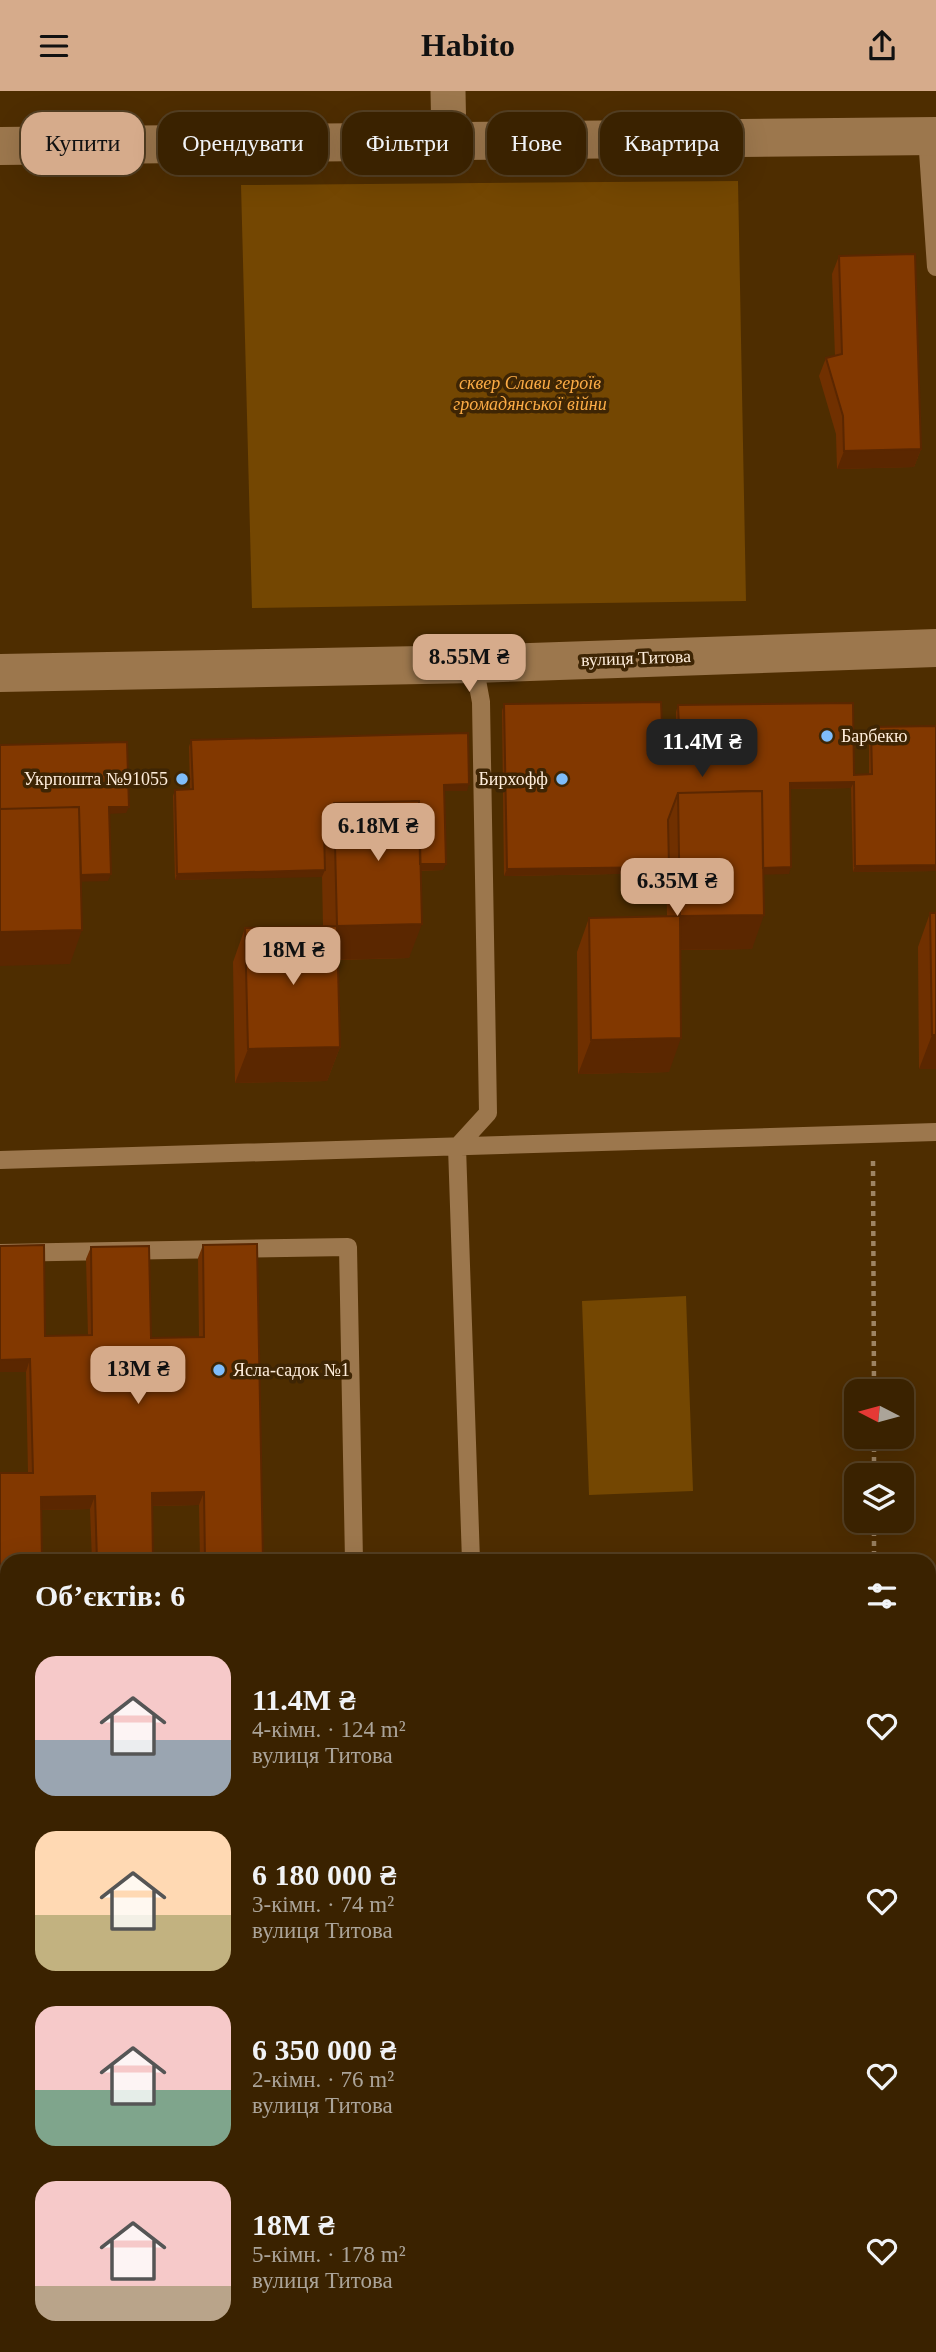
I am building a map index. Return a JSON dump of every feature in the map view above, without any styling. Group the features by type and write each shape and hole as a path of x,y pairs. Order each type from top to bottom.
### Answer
{"street":[{"path":"447,91 448,112"},
{"path":"473,141 932,136"},
{"path":"0,146 342,142"},
{"name":"вулиця Титова","path":"0,673 474,664 936,648"}],"lane":[{"path":"932,136 936,267"},
{"path":"471,1554 457,1147 488,1113 481,702 474,664"},
{"path":"0,1160 936,1132"},
{"path":"0,1253 348,1247 354,1554"}],"path":[{"path":"873,1134 874,1379"},
{"path":"874,1533 874,1554"}],"green space":[{"name":"сквер Слави героїв громадянської війни","path":"738,181 746,601 252,608 241,185"},
{"path":"686,1296 693,1491 589,1495 582,1301"}],"building":[{"path":"915,254 921,449 844,451 843,416 826,358 842,354 839,256"},
{"path":"661,702 662,726 679,726 678,705 853,703 854,775 872,774 871,727 936,726 936,865 855,866 854,782 790,783 791,867 763,868 762,791 678,793 668,820 669,867 507,869 504,704"},
{"path":"468,733 469,784 444,785 446,864 420,864 419,801 334,803 324,830 325,870 177,874 175,790 193,789 191,740"},
{"path":"127,742 129,807 109,807 111,874 81,875 79,807 0,809 0,745"},
{"path":"762,791 764,915 680,916 678,793"},
{"path":"419,801 422,924 337,926 334,803"},
{"path":"79,807 82,930 0,932 0,809"},
{"path":"930,913 936,913 936,1035 932,1035"},
{"path":"680,916 681,1038 591,1040 589,918"},
{"path":"337,926 340,1047 248,1049 245,928"},
{"path":"257,1244 263,1554 205,1554 204,1492 152,1493 153,1554 97,1554 95,1496 41,1497 42,1554 0,1554 0,1473 33,1473 30,1359 0,1360 0,1246 44,1245 45,1336 92,1335 91,1247 149,1246 151,1338 204,1337 203,1245"}],"place":[{"name":"Барбекю","path":"827,736"},
{"name":"Укрпошта №91055","path":"182,779"},
{"name":"Бирхофф","path":"562,779"},
{"name":"Ясла-садок №1","path":"219,1370"}]}
